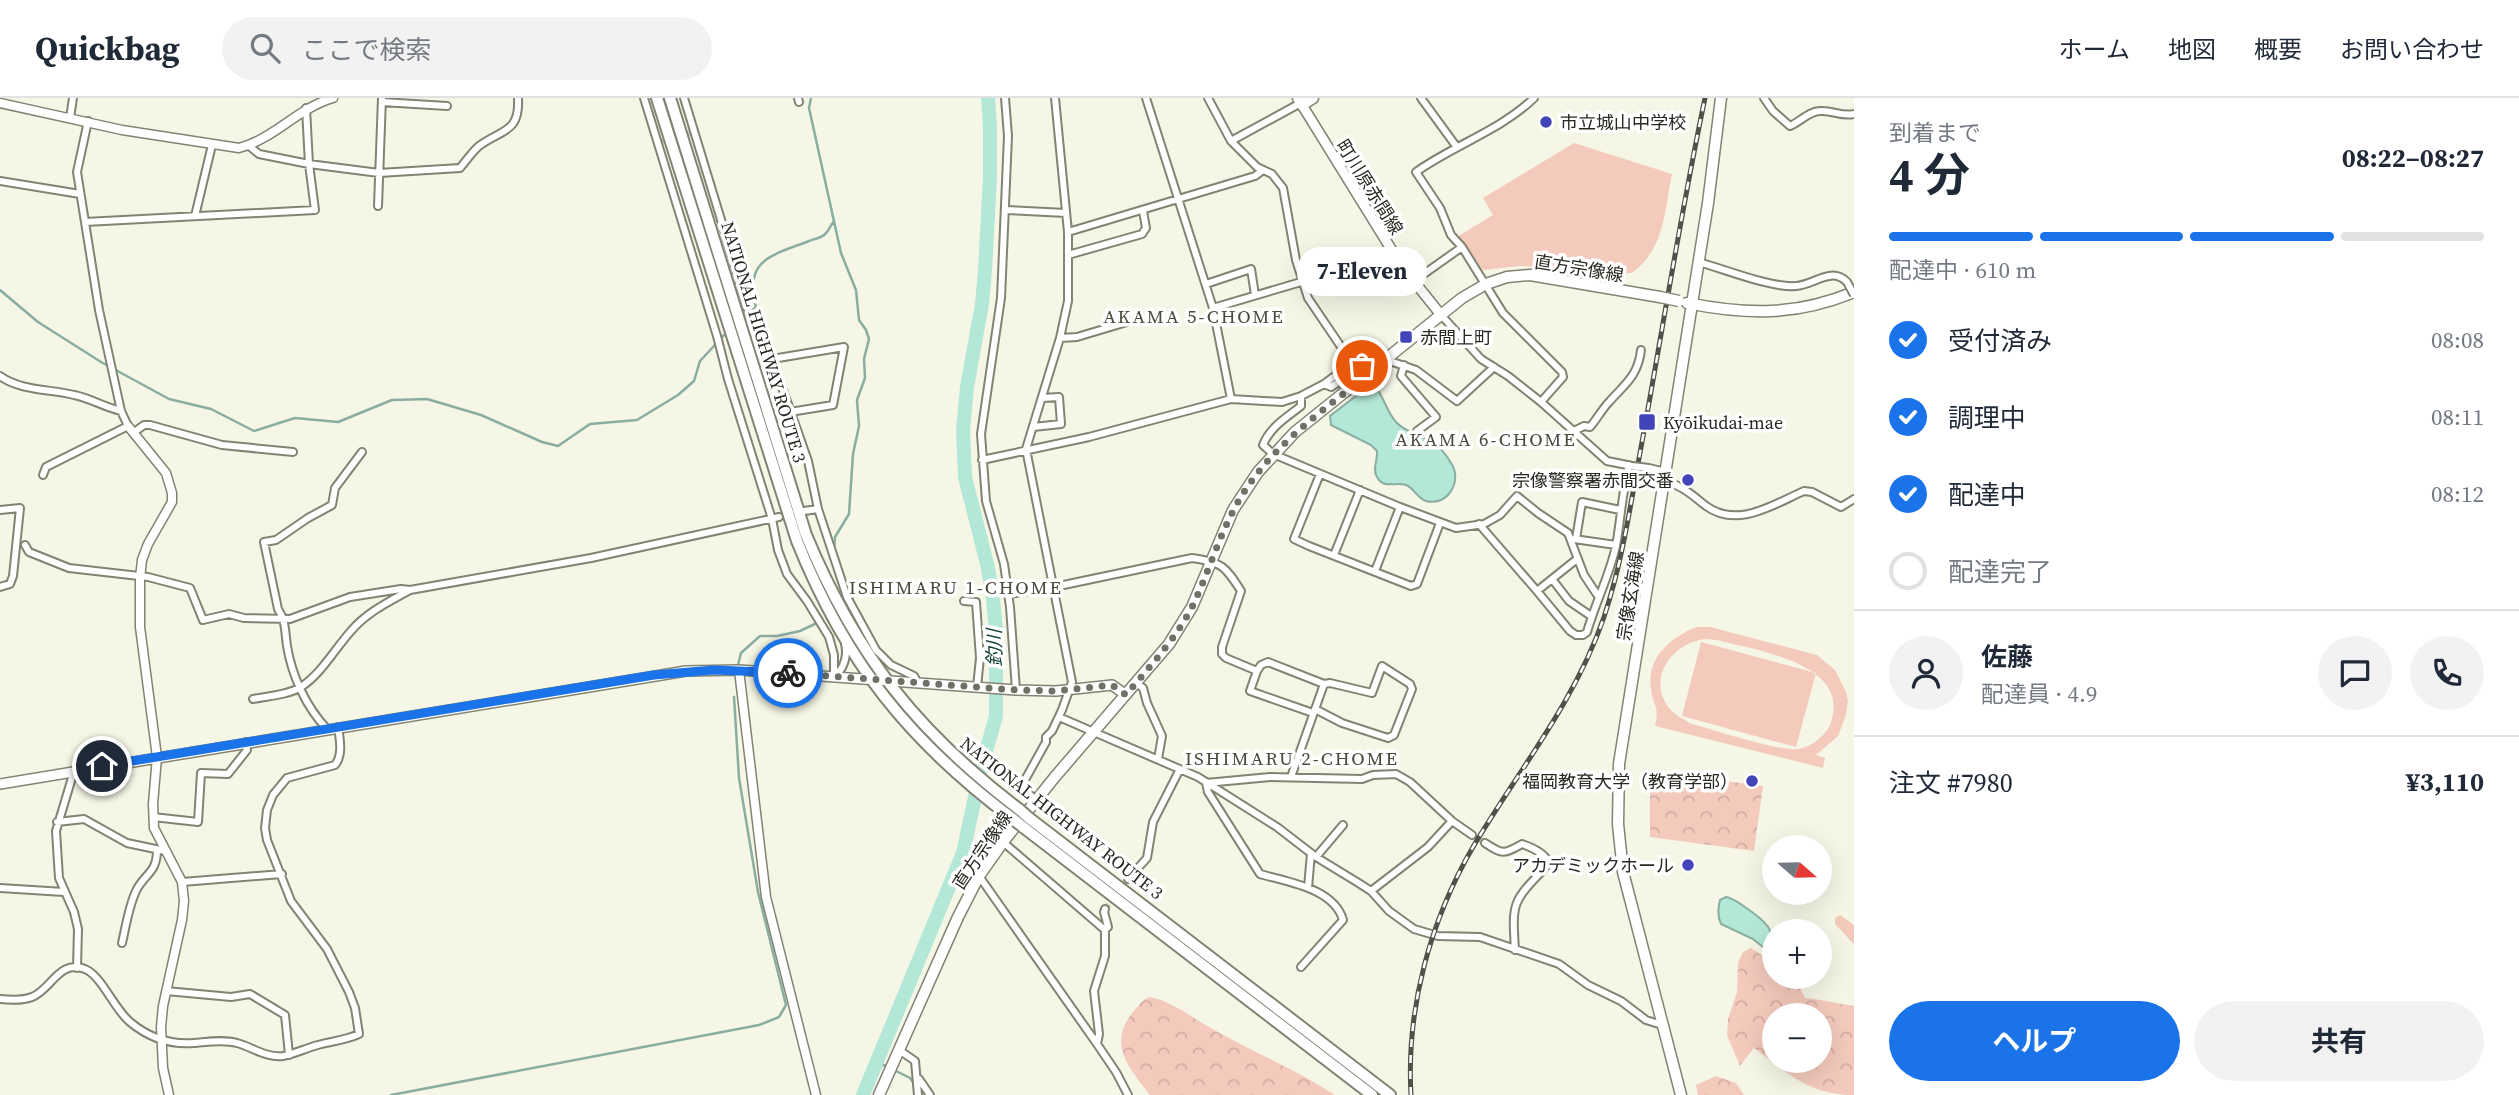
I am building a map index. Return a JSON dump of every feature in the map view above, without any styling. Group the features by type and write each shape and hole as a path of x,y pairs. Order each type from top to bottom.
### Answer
{"highway":[{"name":"NATIONAL HIGHWAY ROUTE 3","path":"657,98 723,290 797,541 826,609 871,679 894,710 965,782 992,803 1021,818 1390,1095"},
{"name":"NATIONAL HIGHWAY ROUTE 3","path":"670,98 723,290"},
{"name":"NATIONAL HIGHWAY ROUTE 3","path":"738,338 806,535 837,604 886,681 909,710 1021,818 1372,1095"}],"main road":[{"path":"1300,102 1313,98"},
{"name":"宗像玄海線","path":"1681,1095 1623,872 1618,795 1619,764 1692,304 1721,98"},
{"name":"町川原赤間線","path":"1300,102 1345,178 1414,281 1441,315"},
{"name":"直方宗像線","path":"879,1095 979,876 1036,800 1136,683 1182,624 1192,607 1233,510 1273,454 1295,432 1462,298 1486,284 1507,278 1530,275 1742,311 1780,312 1854,294"},
{"path":"0,784 686,671 739,670 1014,690 1112,685 1126,695"}],"street":[{"path":"69,118 73,98"},
{"path":"0,103 122,130 239,148 262,139 306,108 333,98"},
{"path":"248,145 259,154 379,173 460,168 478,147 514,124 519,114 518,98"},
{"path":"644,98 776,518 778,550 787,574 829,637 834,655 834,676"},
{"path":"684,98 750,315 772,359 808,461 818,509 847,597 876,650 891,665 914,676 918,683"},
{"path":"1005,98 1008,136 1001,298 981,435 986,501 1004,564 1009,594 1014,690"},
{"path":"1036,800 1021,787 1059,717 1072,682 1026,449 1069,301 1068,232 1055,98"},
{"path":"1146,98 1213,308 1231,399"},
{"path":"982,460 1089,437 1231,399 1282,402 1324,384 1352,363 1308,298 1301,282 1283,188 1272,174 1257,167 1231,141 1208,98"},
{"path":"1422,98 1457,146"},
{"path":"1534,98 1520,112 1416,172 1440,208 1451,235 1462,247 1503,313 1562,372 1563,377 1559,383 1541,402"},
{"path":"1764,98 1773,111 1790,126 1807,115 1822,110 1840,116 1854,114"},
{"path":"378,206 382,100 447,106"},
{"path":"1231,141 1300,102"},
{"path":"85,222 315,210 306,108"},
{"path":"88,121 76,172 99,310 121,411 130,429 166,473 172,493 172,502 148,544 142,560 140,578 143,654 157,757 153,817 161,851 182,882 184,901 163,1006 163,1068 169,1095"},
{"path":"195,216 212,145"},
{"path":"1068,232 1255,176 1263,170"},
{"path":"0,181 80,194"},
{"path":"1006,211 1066,213"},
{"path":"1069,255 1142,234 1146,228 1143,211"},
{"path":"1414,281 1462,247"},
{"path":"1698,262 1784,287 1801,286 1828,275 1843,278 1854,294"},
{"path":"1206,284 1251,270 1255,295"},
{"path":"1213,308 1301,282"},
{"path":"1441,315 1481,359 1541,402 1607,461 1649,468 1683,486 1709,508 1726,516 1749,515 1804,491 1812,492 1841,507 1854,499"},
{"path":"1060,338 1077,337 1127,322"},
{"path":"772,359 844,347 833,405 790,412"},
{"path":"1572,432 1584,426 1590,427 1607,404 1625,387 1636,371 1640,350"},
{"path":"1387,359 1432,379 1457,401 1494,368"},
{"path":"1404,365 1401,376 1436,417 1417,431"},
{"path":"1324,384 1331,387 1362,366 1370,373"},
{"path":"0,376 26,387 77,395 121,411"},
{"path":"1301,396 1301,406 1280,421 1266,438 1264,445 1273,454 1400,508 1456,528 1484,524 1500,515 1517,496 1574,539 1616,545"},
{"path":"1033,427 1061,424 1059,397 1042,398"},
{"path":"43,475 46,467 144,425 222,444 293,452"},
{"path":"327,729 316,718 300,688 289,655 284,617 278,609 264,542 276,540 332,505 335,488 362,452"},
{"path":"1479,524 1570,631 1583,635 1587,632 1598,596 1606,585 1630,466"},
{"path":"1320,474 1294,539 1412,586 1417,584 1440,523"},
{"path":"1334,555 1360,491"},
{"path":"1598,596 1577,559 1574,539 1582,502 1620,510"},
{"path":"0,510 23,507 13,576 9,584 0,587"},
{"path":"1375,571 1400,508"},
{"path":"804,511 818,509"},
{"path":"25,545 29,552 69,568 190,588 203,620 229,614 244,618 290,619 350,597 410,590 591,558 776,518"},
{"path":"1009,594 1192,558 1211,561 1228,570 1241,591 1222,647 1223,654 1226,658 1257,671"},
{"path":"1537,591 1577,559"},
{"path":"1552,579 1569,601 1591,616"},
{"path":"253,699 300,688 332,657 350,631 362,620 410,590"},
{"path":"964,601 976,602 980,658 977,687"},
{"path":"834,676 838,674 846,654 843,639"},
{"path":"1268,662 1324,684 1372,692 1382,666 1410,684 1412,689 1394,735 1388,738 1250,691 1257,671 1261,665 1268,662"},
{"path":"739,670 766,897 816,1095"},
{"path":"1136,683 1143,688 1162,736 1158,759"},
{"path":"1291,777 1324,684"},
{"path":"1059,717 1158,759 1206,783 1277,827 1370,891 1389,911 1414,929 1438,936 1480,937 1559,964 1588,985 1621,1001 1646,1020 1662,1025"},
{"path":"0,999 30,998 37,995 59,973 77,968 87,970 98,980 116,1009 131,1023 162,1041 236,1042 279,1056 359,1034 355,1008 335,962 291,901 267,840 265,828 267,810 273,795 287,778 335,765 338,761 341,747 338,727"},
{"path":"153,817 198,822 201,773 228,774 247,750 246,742"},
{"path":"1128,879 1147,858 1153,822 1180,769"},
{"path":"74,771 55,831 59,878 74,912 78,929 77,968"},
{"path":"1206,783 1291,777 1362,779 1373,775 1396,774 1410,782 1452,821 1472,835"},
{"path":"1206,783 1208,792 1260,874 1318,891 1341,914 1343,920 1301,967"},
{"path":"57,822 84,819 127,843 161,851"},
{"path":"1370,891 1428,846 1452,821"},
{"path":"1308,888 1314,855 1343,825"},
{"path":"1003,842 1105,930"},
{"path":"1485,843 1501,853 1509,852 1522,844 1530,846 1549,861 1517,898 1514,907 1516,950"},
{"path":"122,943 137,890 151,872 161,851"},
{"path":"182,882 282,874"},
{"path":"979,876 1097,1044 1128,1095"},
{"path":"0,888 64,892"},
{"path":"1097,1044 1099,1034 1094,991 1105,956 1105,930 1108,927 1105,909"},
{"path":"166,990 231,997 250,994 285,1014 289,1055"},
{"path":"899,1050 915,1061 918,1095"},
{"path":"918,1077 930,1095"}],"green space":[{"path":"1574,143 1672,174 1665,216 1651,252 1632,273 1626,273 1618,280 1543,267 1520,266 1483,270 1457,237 1493,215 1483,198"},
{"path":"1696,627 1710,627 1817,655 1835,670 1848,701 1838,736 1816,755 1825,758 1823,768 1655,726 1657,714 1651,689 1652,668 1669,643","holes":["1717,640 1775,655 1815,673 1828,687 1834,704 1830,725 1824,734 1807,747 1787,749 1692,724 1674,713 1663,697 1660,685 1666,663 1683,647 1694,642"]},
{"path":"1701,642 1816,673 1796,747 1682,716"},
{"path":"1650,771 1763,786 1754,851 1650,837"},
{"path":"1840,915 1854,925 1854,944 1835,924 1835,918"},
{"path":"1751,948 1762,955 1762,989 1800,989 1805,998 1854,1006 1854,1095 1812,1087 1788,1073 1832,1073 1832,1003 1762,1003 1762,1054 1754,1048 1740,1066 1727,1035 1728,1019 1737,992 1738,963 1743,952"},
{"path":"1149,997 1174,1006 1335,1095 1150,1095 1129,1065 1121,1045 1125,1024 1138,1006"},
{"path":"1716,1076 1736,1083 1744,1095 1698,1095 1696,1085"}],"water":[{"path":"1374,385 1396,422 1436,445 1451,463 1454,484 1447,496 1441,500 1426,501 1406,485 1380,481 1375,471 1377,451 1371,445 1331,425 1330,416"},
{"path":"1731,898 1762,920 1762,946 1753,939 1721,924 1718,915 1720,900"}],"waterway":[{"path":"811,98 809,108 841,253 856,290 859,320 869,339 864,359 865,378 857,400 859,426 853,454 849,514 835,537 834,550"},
{"name":"釣川","path":"863,1095 963,853 981,769 996,716 996,630 993,599 965,477 963,430 985,270 990,177 988,98"},
{"path":"742,317 756,307 754,278 764,261 784,250 823,236 834,221"},
{"path":"0,290 38,322 101,362 169,399 211,409 254,431 295,418 338,422 392,400 427,399 481,415 542,442 558,446 590,424 637,420 678,395 694,381 700,361 727,332"},
{"path":"844,579 853,598 852,602"},
{"path":"738,665 741,653 760,636 777,636 800,631 817,623"},
{"path":"391,1095 759,1025 779,1017 786,1005 758,892 739,778 734,697"},
{"path":"877,1062 888,1067"},
{"path":"894,1070 910,1078 916,1086"}],"tunnel":[{"path":"658,142 694,132"},
{"path":"1472,835 1485,843"},
{"path":"1105,909 1128,879"}],"railway":[{"path":"1411,1095 1410,1063 1417,998 1433,935 1444,905 1473,847 1578,678 1611,596 1626,530 1705,98"}],"way so far":[{"path":"788,673 1016,690 1056,691 1112,685 1126,695 1169,644 1192,607 1225,526 1245,490 1273,454 1295,432 1370,373 1362,366"}],"place":[{"name":"市立城山中学校","path":"1546,122"},
{"name":"赤間上町","path":"1406,337"},
{"name":"7-Eleven","path":"1362,366"},
{"name":"Kyōikudai-mae","path":"1647,422"},
{"name":"宗像警察署赤間交番","path":"1688,480"},
{"name":"福岡教育大学（教育学部）","path":"1752,781"},
{"name":"アカデミックホール","path":"1688,865"}],"district":[{"name":"AKAMA 5-CHOME","path":"1194,316"},
{"name":"AKAMA 6-CHOME","path":"1486,439"},
{"name":"ISHIMARU 1-CHOME","path":"956,587"},
{"name":"ISHIMARU 2-CHOME","path":"1292,758"}],"route":[{"path":"102,766 654,675 714,670 788,673"}]}
